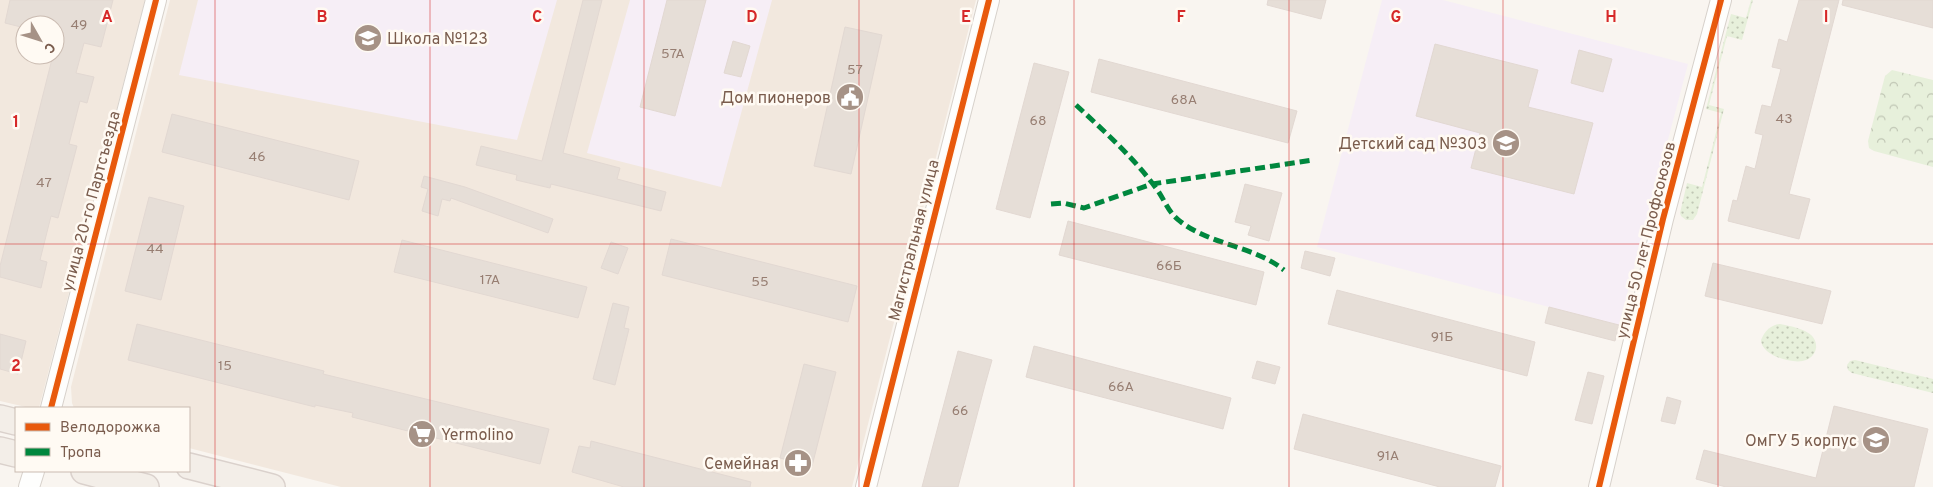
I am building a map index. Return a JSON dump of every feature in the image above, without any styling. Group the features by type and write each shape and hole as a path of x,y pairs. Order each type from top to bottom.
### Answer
{"main road":[{"path":"0,418 15,422"},
{"path":"0,450 15,454"},
{"path":"190,466 272,487"},
{"path":"88,472 146,487"}],"street":[{"name":"улица 20-го Партсъезда","path":"51,407 156,0"},
{"name":"Магистральная улица","path":"866,487 989,0"},
{"name":"улица 50 лет Профсоюзов","path":"1599,487 1663,219 1721,0"},
{"path":"29,487 34,472"}],"shaded area":[{"path":"0,0 145,0 39,407 26,407 0,401"},
{"path":"170,0 976,0 852,487 341,487 190,448 190,407 74,407 71,387"},
{"name":"Школа №123","path":"198,0 557,0 517,140 179,75"},
{"path":"630,0 772,0 721,187 587,153"},
{"name":"Детский сад №303","path":"1382,0 1443,0 1688,64 1619,325 1317,247"}],"green space":[{"path":"1751,0 1753,0 1742,40 1727,36 1709,105 1724,109 1697,214 1693,220 1686,220 1680,213 1687,183 1702,187 1721,113 1706,109 1731,14 1746,18"},
{"path":"1892,70 1933,80 1933,167 1869,148 1868,141 1885,76"},
{"path":"1780,324 1804,330 1813,337 1816,342 1816,348 1811,357 1806,360 1794,361 1779,358 1766,351 1762,346 1761,340 1766,331"},
{"path":"1855,360 1933,379 1933,393 1852,373 1848,370 1847,365 1850,361"}],"building":[{"path":"10,0 113,0 101,47 84,43 76,73 94,77 87,103 80,101 69,144 77,146 58,218 51,216 40,260 47,262 41,288 0,277 0,266 50,65 65,65 65,15 15,15 15,26 5,23"},
{"path":"583,0 602,0 563,153 620,168 617,179 666,192 661,211 551,184 550,188 516,180 517,175 476,165 481,146 542,161"},
{"path":"667,0 706,0 675,116 640,107"},
{"path":"1268,0 1326,0 1321,19 1267,5"},
{"path":"1799,0 1839,0 1789,194 1810,199 1799,239 1728,221 1733,200 1737,201 1746,166 1755,169 1763,135 1755,133 1762,105 1771,107 1781,69 1772,67 1779,39 1787,42"},
{"path":"1843,0 1933,0 1933,28 1842,5"},
{"path":"845,27 882,35 851,174 814,166"},
{"path":"733,41 750,46 741,77 724,73"},
{"path":"1435,44 1538,70 1528,107 1593,123 1574,194 1471,168 1480,133 1416,116"},
{"path":"1579,50 1612,59 1603,92 1571,83"},
{"path":"1099,59 1297,111 1288,143 1091,92"},
{"path":"1034,63 1069,72 1030,218 996,209"},
{"path":"172,114 359,161 349,200 162,152"},
{"path":"424,176 465,187 553,219 548,233 451,198 450,201 442,199 438,216 422,211 428,189 421,187"},
{"path":"1245,184 1282,193 1269,241 1248,235 1251,226 1235,222"},
{"path":"149,197 184,206 161,300 125,291"},
{"path":"1068,221 1264,272 1256,305 1059,255"},
{"path":"671,239 857,286 848,322 662,275"},
{"path":"402,240 587,287 578,318 394,272"},
{"path":"611,242 628,248 618,274 601,268"},
{"path":"1305,251 1335,258 1330,276 1301,268"},
{"path":"1713,263 1831,291 1822,324 1705,296"},
{"path":"1337,290 1535,342 1527,376 1328,324"},
{"path":"613,303 629,307 624,328 629,329 615,385 593,379"},
{"path":"1549,307 1619,325 1615,341 1545,323"},
{"path":"137,324 324,371 323,374 549,429 540,464 352,417 353,413 315,405 315,407 128,360"},
{"path":"0,334 26,341 18,374 0,369"},
{"path":"1034,346 1231,398 1223,429 1026,377"},
{"path":"958,351 992,360 958,487 922,487"},
{"path":"1257,361 1280,367 1275,384 1252,378"},
{"path":"804,364 836,372 812,466 780,458"},
{"path":"1588,372 1604,376 1592,424 1575,420"},
{"path":"1667,397 1681,401 1675,424 1661,421"},
{"name":"ОмГУ 5 корпус","path":"1834,406 1928,429 1914,487 1726,487 1696,479 1704,450 1816,478"},
{"path":"1303,414 1501,466 1495,487 1440,487 1294,449"},
{"path":"591,441 751,482 750,487 624,487 572,472 579,446 590,448"}],"marked path":[{"path":"1076,105 1138,166 1156,188 1173,215 1181,222 1193,230 1259,256 1284,270"},
{"path":"1051,204 1063,203 1084,208 1152,184 1313,160"}],"cycle path":[{"path":"51,407 156,0"},
{"path":"866,487 989,0"},
{"path":"1599,487 1663,219 1721,0"}],"place":[{"name":"Школа №123","path":"368,38"},
{"name":"Дом пионеров","path":"850,97"},
{"name":"Детский сад №303","path":"1506,143"},
{"name":"Yermolino","path":"422,434"},
{"name":"ОмГУ 5 корпус","path":"1876,440"},
{"name":"Семейная","path":"798,463"}]}
